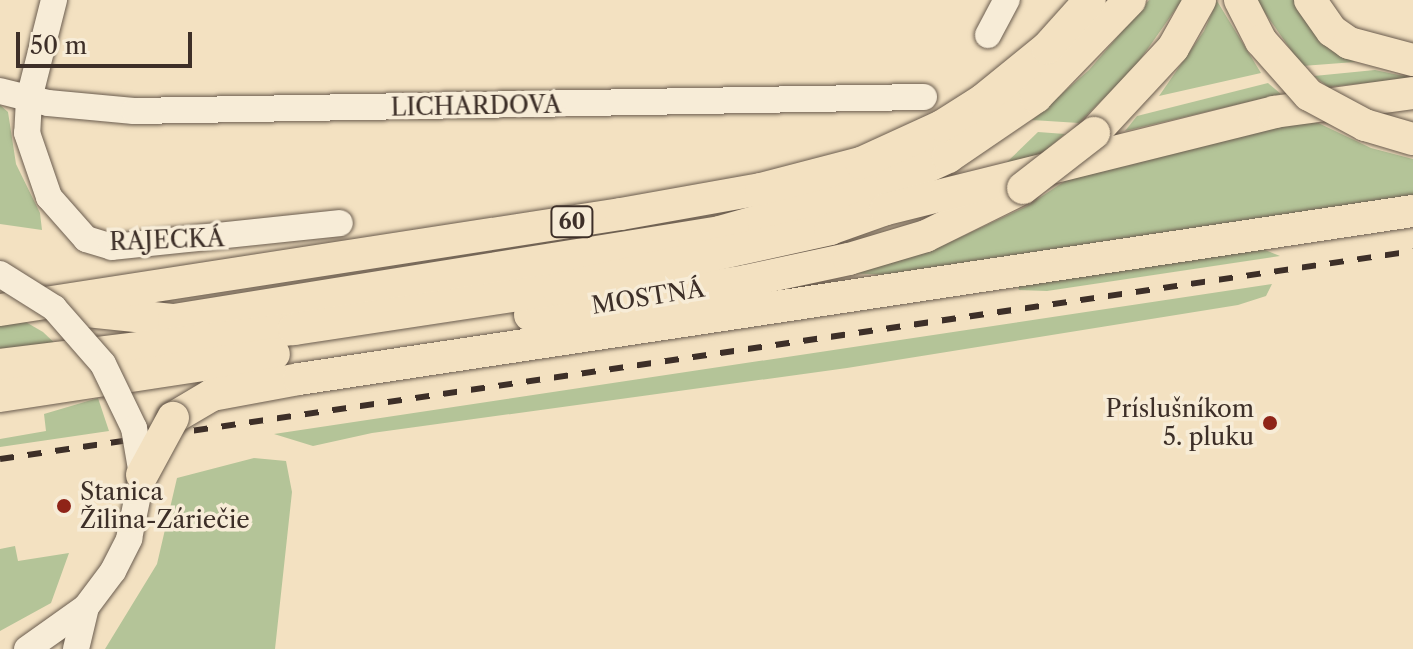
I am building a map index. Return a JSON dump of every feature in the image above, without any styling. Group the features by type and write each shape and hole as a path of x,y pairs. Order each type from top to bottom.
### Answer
{"main road":[{"name":"60","path":"0,310 621,214 826,173 903,145 983,100 1047,48 1090,0"},
{"path":"720,232 892,183 948,157 1036,97 1130,0"},
{"name":"MOSTNÁ","path":"0,396 746,281 888,248 939,230 1023,188 1094,133 1173,48 1200,0"},
{"path":"1240,0 1261,41 1309,95 1365,125 1413,139"},
{"path":"1310,0 1332,31 1349,43 1413,60"},
{"path":"0,365 263,333 558,289 830,229 886,209 1274,112 1413,93"},
{"path":"54,308 174,320 720,232 886,209"},
{"path":"142,475 169,424 185,407 212,395 745,310 1413,211"},
{"path":"522,346 632,300 745,310"}],"street":[{"name":"RAJECKÁ","path":"54,0 29,99 27,133 35,164 49,197 86,239 112,247 340,223"},
{"path":"988,35 1007,0"},
{"path":"0,91 29,99"},
{"name":"LICHARDOVA","path":"29,99 134,111 924,97"},
{"path":"0,274 54,308 86,341 114,382 134,428 142,475 129,539 86,607 76,649"},
{"path":"27,649 86,607"}],"green space":[{"path":"1149,0 1182,0 1135,67 1079,123 1032,120 1089,70"},
{"path":"1256,0 1294,0 1322,42 1355,62 1302,66"},
{"path":"1217,1 1261,73 1159,96 1204,31"},
{"path":"1375,70 1413,78 1328,87 1314,76"},
{"path":"1268,83 1281,94 1125,131 1137,116"},
{"path":"0,105 8,112 16,164 40,213 42,230 0,224"},
{"path":"1312,120 1371,148 1413,159 1413,197 888,275 849,273 929,252 1027,206 1065,181 1169,151"},
{"path":"1038,132 1065,134 1040,155 1006,163"},
{"path":"1260,248 1280,256 1047,291 1019,290 1017,285"},
{"path":"1272,284 1266,296 1238,305 847,368 372,433 313,446 274,434"},
{"path":"24,321 43,332 63,351 0,354 0,325"},
{"path":"98,398 109,431 0,447 0,439 46,431 44,414"},
{"path":"254,458 286,461 292,492 275,649 105,649 157,564 177,478"},
{"path":"15,546 18,561 69,553 51,603 0,631 0,549"}],"railway":[{"path":"0,459 1413,251"}],"place":[{"name":"Príslušníkom 5. pluku","path":"1270,423"},
{"name":"Stanica Žilina-Záriečie","path":"64,506"}]}
